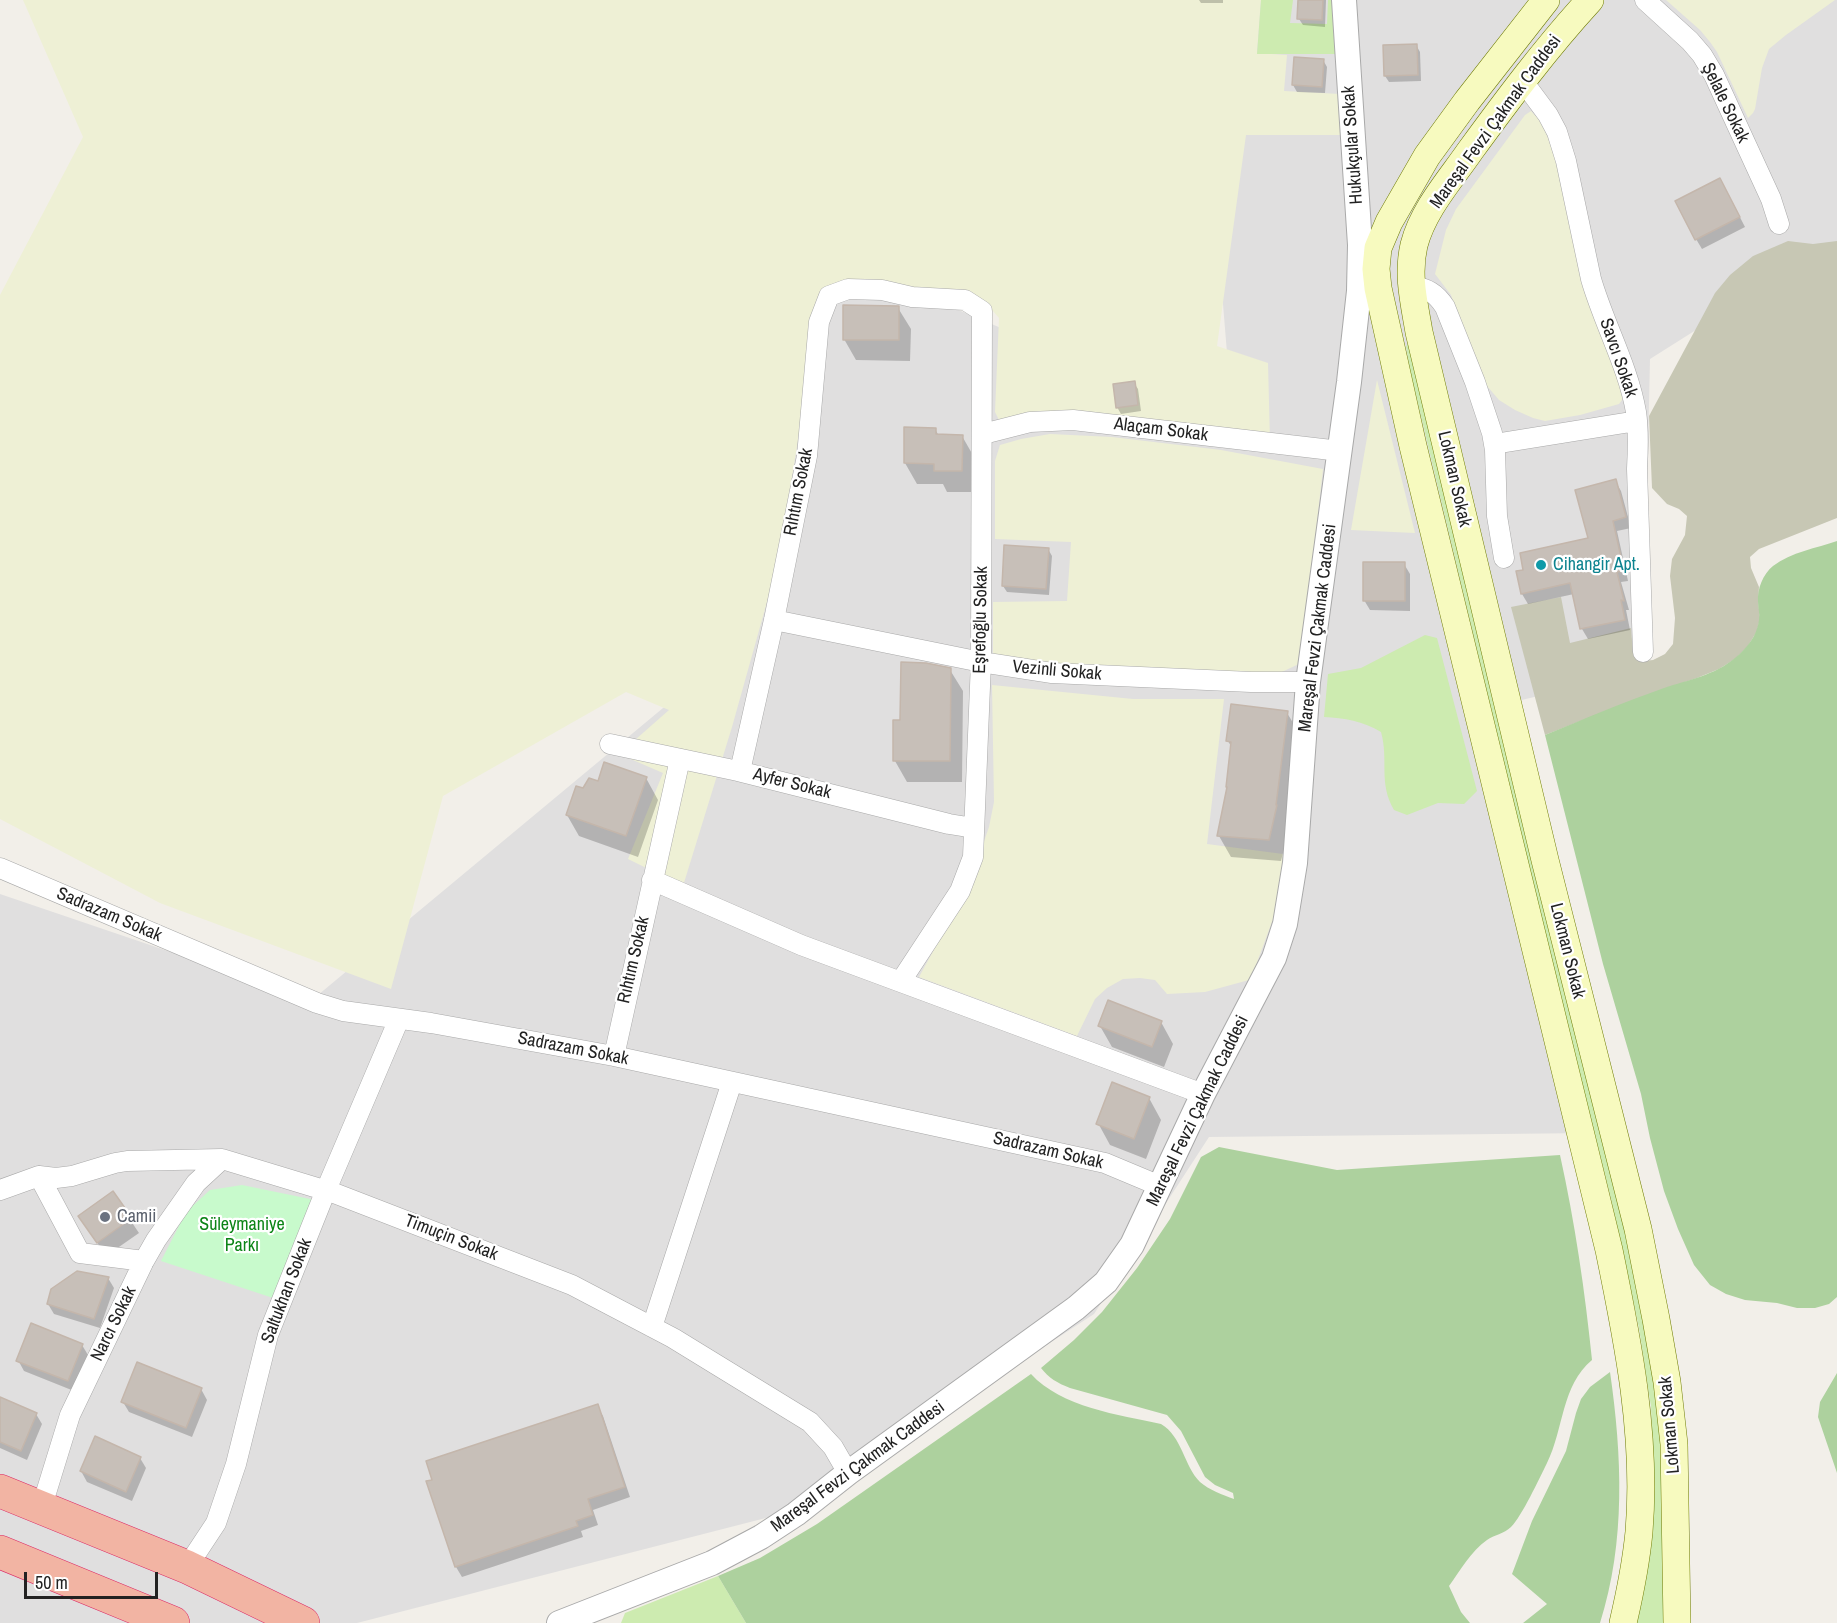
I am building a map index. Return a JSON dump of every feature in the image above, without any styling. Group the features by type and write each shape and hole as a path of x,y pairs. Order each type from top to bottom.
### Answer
{"highway":[{"path":"0,1491 187,1567 300,1621"},
{"path":"0,1552 173,1623"},
{"path":"0,1572 66,1579"}],"main road":[{"name":"Mareşal Fevzi Çakmak Caddesi","path":"1369,290 1376,269 1378,248 1389,222 1427,156 1546,0"},
{"name":"Mareşal Fevzi Çakmak Caddesi","path":"1411,286 1410,272 1415,242 1431,208 1522,80 1590,0"},
{"name":"Lokman Sokak","path":"1411,286 1419,332 1542,849 1640,1240 1660,1340 1671,1411 1675,1468 1677,1623"},
{"name":"Lokman Sokak","path":"1369,290 1413,446 1620,1302 1636,1402 1641,1453 1636,1557 1623,1623"},
{"path":"1676,1564 1695,1623"}],"street":[{"name":"Hukukçular Sokak","path":"1344,0 1360,245 1369,290"},
{"name":"Şelale Sokak","path":"1646,0 1690,40 1714,75 1771,199 1779,224"},
{"name":"Savcı Sokak","path":"1522,80 1548,115 1557,132 1566,161 1597,299 1625,369 1631,391 1637,421 1643,652"},
{"name":"Lokman Sokak","path":"1369,290 1411,286 1431,291 1439,297 1445,307 1483,403 1494,444 1497,516 1504,558"},
{"name":"Rıhtım Sokak","path":"740,771 774,620 807,456 819,322 829,296 848,289 882,290 912,297"},
{"name":"Mareşal Fevzi Çakmak Caddesi","path":"559,1623 738,1551 796,1515 848,1473 1067,1315 1106,1282 1132,1245 1203,1094 1269,968 1285,924 1295,863 1308,682 1356,332 1369,290"},
{"name":"Eşrefoğlu Sokak","path":"900,981 960,891 973,857 981,662 982,311 965,300 912,297"},
{"name":"Alaçam Sokak","path":"982,434 1030,422 1073,420 1340,451"},
{"path":"1494,444 1637,421"},
{"name":"Vezinli Sokak","path":"774,620 981,662 1052,673 1251,682 1308,682"},
{"name":"Ayfer Sokak","path":"610,744 740,771 949,824 974,828"},
{"name":"Rıhtım Sokak","path":"614,1056 680,759"},
{"name":"Sadrazam Sokak","path":"0,868 317,1003 343,1011 431,1023 614,1056 1105,1163 1160,1186"},
{"path":"652,880 801,945 1203,1094"},
{"name":"Saltukhan Sokak","path":"187,1567 216,1523 236,1464 268,1335 326,1190 399,1019"},
{"path":"652,1327 732,1082"},
{"name":"Timuçin Sokak","path":"0,1190 39,1176 56,1179 127,1161 222,1159 326,1190 572,1285 652,1327 810,1422 833,1447 848,1473"},
{"name":"Narcı Sokak","path":"41,1509 70,1415 144,1261 196,1183 222,1159"},
{"path":"39,1176 80,1253 144,1261"}],"shaded area":[{"path":"23,0 1261,0 1257,53 1287,55 1284,91 1340,94 1343,135 1246,135 1217,346 1268,363 1270,442 1000,422 995,412 999,318 992,310 973,304 837,289 811,358 779,559 732,727 683,886 628,859 663,773 619,754 669,710 626,692 443,796 391,989 160,903 0,819 0,295 83,137"},
{"path":"1166,0 1837,0 1837,241 1650,359 1643,671 1484,709 1593,1133 1209,1137 1094,1314 793,1511 357,1623 0,1623 0,894 312,1000 752,634 814,249 1233,426 1211,158"},
{"path":"1666,0 1835,0 1769,49 1762,68 1755,109 1748,118 1717,52 1700,30"},
{"path":"1531,111 1542,123 1553,151 1573,227 1625,396 1619,404 1580,415 1545,421 1515,410 1499,400 1487,386 1471,352 1451,295 1435,274 1446,230 1456,209 1525,115"},
{"path":"1788,241 1813,244 1837,241 1837,518 1759,549 1750,557 1751,568 1759,587 1760,618 1757,631 1748,646 1735,659 1697,678 1545,735 1511,607 1561,597 1570,643 1631,628 1633,653 1638,659 1644,661 1653,660 1665,654 1673,644 1675,618 1670,576 1672,559 1685,535 1687,516 1679,509 1667,504 1652,488 1649,416 1715,293 1730,275 1753,256"},
{"path":"1377,380 1415,533 1351,530"},
{"path":"1050,434 1112,437 1221,450 1323,469 1301,663 1269,678 993,669 993,602 1067,601 1071,542 995,539 995,461 1000,445"},
{"path":"992,685 1133,699 1224,699 1207,844 1283,854 1284,869 1279,903 1249,980 1205,992 1167,994 1155,980 1123,979 1107,988 1095,999 1077,1036 919,977 954,913 975,867 989,827 994,802"}],"green space":[{"path":"1261,0 1293,0 1290,23 1327,24 1328,0 1339,0 1339,54 1257,54"},
{"path":"1408,344 1612,1161 1650,1337 1663,1454 1665,1623 1633,1623 1653,1466 1651,1407 1639,1328 1611,1199 1561,1001 1410,370 1406,346"},
{"path":"1837,541 1837,1297 1829,1304 1815,1308 1797,1308 1777,1303 1745,1300 1726,1294 1710,1285 1694,1265 1678,1229 1664,1191 1641,1094 1603,964 1545,735 1634,699 1710,673 1727,664 1744,650 1756,631 1761,582 1769,569 1788,557"},
{"path":"1425,635 1437,638 1477,791 1464,804 1438,803 1407,815 1394,810 1389,800 1386,790 1381,732 1353,721 1324,717 1328,674 1361,668"},
{"path":"1219,1147 1337,1170 1560,1155 1579,1257 1592,1360 1574,1382 1564,1408 1553,1450 1520,1515 1508,1529 1487,1540 1476,1550 1449,1586 1461,1612 1470,1623 746,1623 718,1576 760,1558 817,1524 1031,1374 1043,1385 1074,1402 1109,1413 1161,1424 1174,1436 1190,1468 1200,1482 1234,1499 1233,1493 1215,1485 1205,1477 1181,1431 1167,1415 1070,1388 1054,1380 1041,1368 1102,1312 1137,1268 1170,1219 1201,1157"},
{"name":"Süleymaniye Parkı","path":"242,1185 315,1200 273,1298 161,1261 186,1212 210,1190"},
{"path":"1610,1372 1619,1467 1618,1530 1608,1592 1600,1623 1523,1623 1547,1604 1512,1574 1532,1521 1566,1451 1581,1399 1590,1387"},
{"path":"1837,1373 1837,1473 1818,1417 1820,1402"},
{"path":"718,1576 746,1623 621,1623 625,1613"}],"building":[{"path":"1298,0 1323,0 1322,20 1297,19"},
{"path":"1417,44 1418,75 1384,76 1383,45"},
{"path":"1294,57 1324,59 1322,87 1292,85"},
{"path":"1720,178 1740,217 1695,240 1675,201"},
{"path":"843,305 899,306 899,340 843,340"},
{"path":"1135,381 1138,405 1116,408 1113,384"},
{"path":"904,427 936,428 936,434 963,435 962,471 934,471 934,464 904,463"},
{"path":"1616,479 1626,517 1613,521 1624,571 1617,572 1624,601 1621,600 1625,620 1580,629 1570,583 1521,594 1516,571 1523,570 1520,553 1588,538 1575,490"},
{"path":"1004,545 1049,548 1046,589 1002,586"},
{"path":"1363,562 1405,562 1405,601 1363,601"},
{"path":"901,662 926,663 951,668 950,761 893,761 893,720 900,720"},
{"path":"1231,704 1288,711 1277,805 1269,840 1217,836 1227,787 1231,742 1226,741"},
{"path":"604,762 647,777 626,836 566,815 576,786 583,788 589,778 598,781"},
{"path":"1108,1000 1162,1021 1152,1047 1098,1026"},
{"path":"1112,1082 1150,1097 1134,1139 1096,1124"},
{"name":"Camii","path":"113,1191 132,1218 97,1243 78,1216"},
{"path":"77,1271 109,1277 94,1319 47,1304 51,1289"},
{"path":"31,1323 83,1344 68,1381 16,1361"},
{"path":"137,1362 202,1388 186,1428 121,1402"},
{"path":"0,1397 37,1413 21,1451 0,1442"},
{"path":"598,1404 625,1487 588,1499 593,1515 576,1521 578,1526 455,1567 426,1481 432,1480 426,1461"},
{"path":"95,1436 141,1457 126,1492 80,1471"}],"place":[{"name":"Cihangir Apt.","path":"1541,565"},
{"name":"Camii","path":"105,1217"}]}
